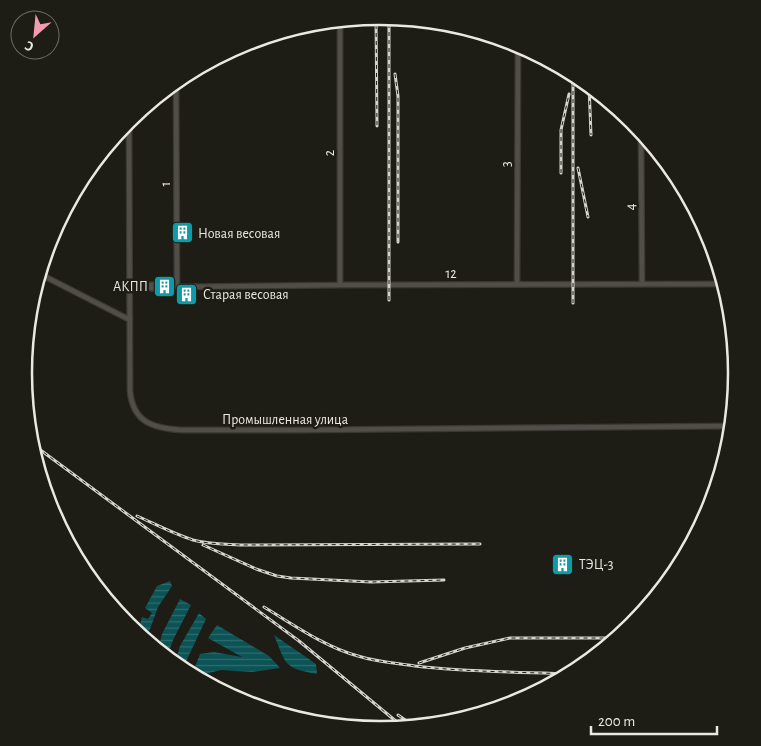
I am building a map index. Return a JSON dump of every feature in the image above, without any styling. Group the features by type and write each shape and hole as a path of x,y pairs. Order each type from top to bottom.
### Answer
{"street":[{"name":"2","path":"340,28 340,285"},
{"name":"3","path":"517,284 518,53"},
{"name":"1","path":"176,92 177,287"},
{"name":"Промышленная улица","path":"129,133 131,402 134,410 144,420 166,428 315,430 725,426"},
{"name":"4","path":"641,143 642,284"},
{"path":"46,277 130,320"},
{"name":"12","path":"130,286 167,289 177,287 340,285 717,284"}],"water":[{"path":"170,581 172,586 158,607 149,633 140,625 142,617 148,619 152,613 145,608 157,586"},
{"path":"180,599 191,605 170,649 160,642 162,634"},
{"path":"199,613 206,619 186,661 177,655 180,646"},
{"path":"217,625 269,656 280,668 252,672 221,670 206,674 195,667 200,654 214,652 242,657 208,638"},
{"path":"274,635 316,664 317,674 292,667 287,663"}],"railway":[{"path":"376,25 377,126"},
{"path":"389,25 389,300"},
{"path":"395,74 398,96 398,242"},
{"path":"573,83 573,303"},
{"path":"561,173 561,130 569,94"},
{"path":"589,95 591,135"},
{"path":"578,168 588,217"},
{"path":"41,451 299,641 395,720"},
{"path":"137,516 186,538 216,544 480,544"},
{"path":"203,545 256,569 277,576 371,582 444,580"},
{"path":"264,607 334,647 372,660 415,666 492,672 555,674"},
{"path":"419,663 465,648 510,638 606,638"},
{"path":"398,715 405,720"}],"place":[{"name":"Новая весовая","path":"182,233"},
{"name":"АКПП","path":"164,286"},
{"name":"Старая весовая","path":"187,294"},
{"name":"ТЭЦ-3","path":"563,564"}]}
